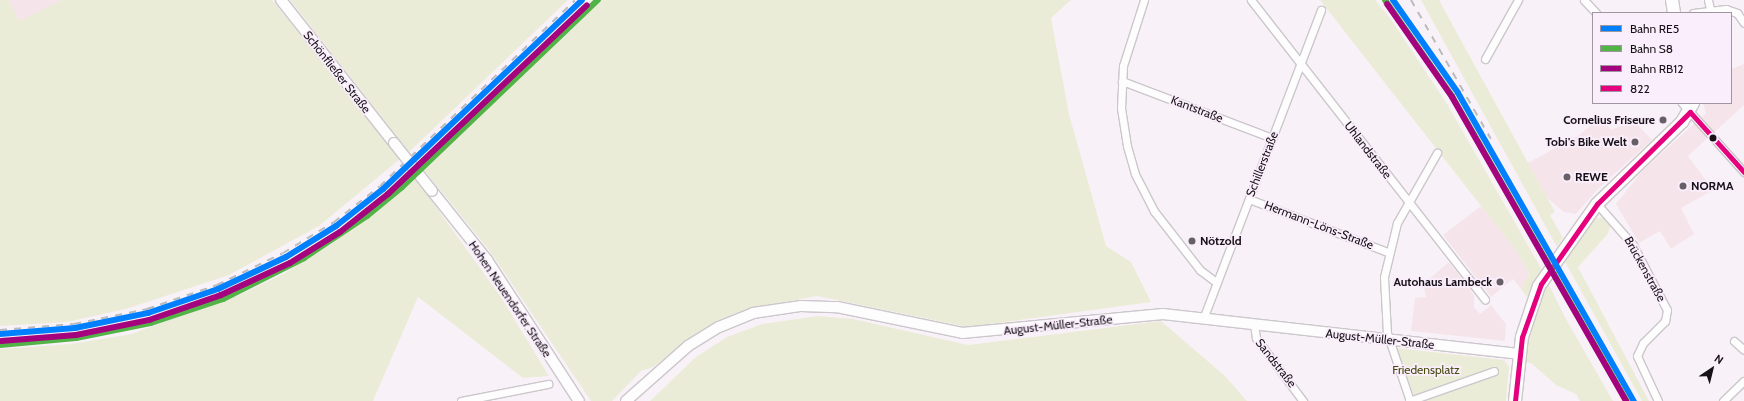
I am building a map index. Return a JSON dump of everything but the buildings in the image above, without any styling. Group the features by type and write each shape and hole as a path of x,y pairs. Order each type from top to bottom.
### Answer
{"main road":[{"name":"Schönfließer Straße","path":"281,0 394,143"},
{"path":"1672,0 1674,12"},
{"path":"1515,401 1519,354 1529,311 1545,277 1596,204 1688,106"},
{"name":"Hohen Neuendorfer Straße","path":"394,143 487,260 579,401"},
{"name":"August-Müller-Straße","path":"626,401 705,334 741,317 777,308 837,307 972,334 1148,314 1254,324 1519,354"}],"street":[{"path":"1144,0 1129,38 1122,81 1124,132 1141,187 1171,235 1204,274 1217,283"},
{"name":"Uhlandstraße","path":"1251,0 1485,300"},
{"path":"1486,59 1518,0"},
{"path":"1584,0 1595,12"},
{"path":"1708,0 1711,11 1731,10 1744,23"},
{"name":"Schillerstraße","path":"1204,319 1321,10"},
{"name":"Kantstraße","path":"1122,81 1272,138"},
{"path":"1688,106 1744,172"},
{"path":"1436,153 1408,201 1388,252 1383,289 1388,340 1409,401 1494,371"},
{"name":"Hermann-Löns-Straße","path":"1249,198 1388,252"},
{"name":"Brückenstraße","path":"1596,204 1633,245 1667,310 1665,321 1643,344 1636,356 1658,401"},
{"name":"Sandstraße","path":"1254,324 1256,338 1303,401"},
{"path":"1734,341 1744,350"},
{"path":"1723,401 1744,381"},
{"path":"461,401 548,384"}],"shaded area":[{"path":"8,0 61,0 19,22"},
{"path":"1744,64 1744,105 1688,156 1713,190 1681,208 1694,234 1671,249 1660,231 1639,243 1616,204 1643,170 1706,113 1703,104 1732,104 1732,69"},
{"path":"1601,117 1611,130 1634,121 1652,140 1599,188 1576,214 1564,212 1546,197 1528,163 1579,135"},
{"path":"1481,206 1517,252 1529,274 1521,289 1513,279 1491,297 1443,235"},
{"path":"1449,262 1474,295 1474,307 1480,314 1491,305 1506,324 1505,341 1411,331 1415,298 1426,297 1423,284"}],"green space":[{"path":"0,0 8,0 20,21 61,0 272,0 400,159 319,226 229,275 126,309 67,322 0,326"},
{"path":"290,0 568,0 409,152"},
{"path":"601,0 1071,0 1051,18 1069,114 1106,246 1131,262 1151,302 968,327 817,296 760,307 718,320 653,367 641,371 612,401 591,401 489,250 424,170"},
{"path":"1320,0 1375,0 1390,18 1447,104 1542,270 1527,297 1521,289 1529,274 1517,252"},
{"path":"1421,0 1439,0 1555,212 1550,215 1563,238 1557,247"},
{"path":"415,178 501,297 549,376 523,378 418,297 373,401 0,401 0,349 71,344 131,334 237,296 283,274 330,245 384,206"},
{"path":"1603,217 1611,225 1607,235 1578,267 1649,401 1642,401 1564,260 1595,219"},
{"path":"1548,283 1566,319 1613,401 1580,401 1576,394 1556,385 1531,363 1520,361 1533,305"},
{"path":"818,316 853,319 968,345 1161,321 1225,376 1247,401 650,401 696,357 727,337 762,324"},
{"name":"Friedensplatz","path":"1396,348 1504,360 1509,367 1506,401 1416,401"}],"railway":[{"path":"0,330 74,324 147,309 217,285 283,253 334,222 380,186 575,0"},
{"path":"1411,0 1491,139"}],"rail line":[{"name":"RE5","path":"0,334 75,328 148,313 218,289 286,257 336,226 383,189 582,0"},
{"name":"S8","path":"0,345 76,338 151,323 223,299 304,258 367,216 402,187 598,0"},
{"name":"S8","path":"1385,0 1452,96 1627,401"},
{"name":"RE5","path":"1393,0 1458,93 1634,401"},
{"name":"RB12","path":"1387,4 1452,97 1626,401"},
{"name":"RB12","path":"1,341 76,335 149,320 221,295 290,263 340,232 388,194 587,5"}],"transit line":[{"name":"822","path":"1690,112 1744,172"},
{"name":"822","path":"1515,401 1522,337 1541,284 1597,204 1690,112"}],"place":[{"name":"Cornelius Friseure","path":"1663,120"},
{"name":"Tobi's Bike Welt","path":"1635,142"},
{"name":"REWE","path":"1567,177"},
{"name":"NORMA","path":"1683,186"},
{"name":"Nötzold","path":"1192,241"},
{"name":"Autohaus Lambeck","path":"1500,282"}]}
